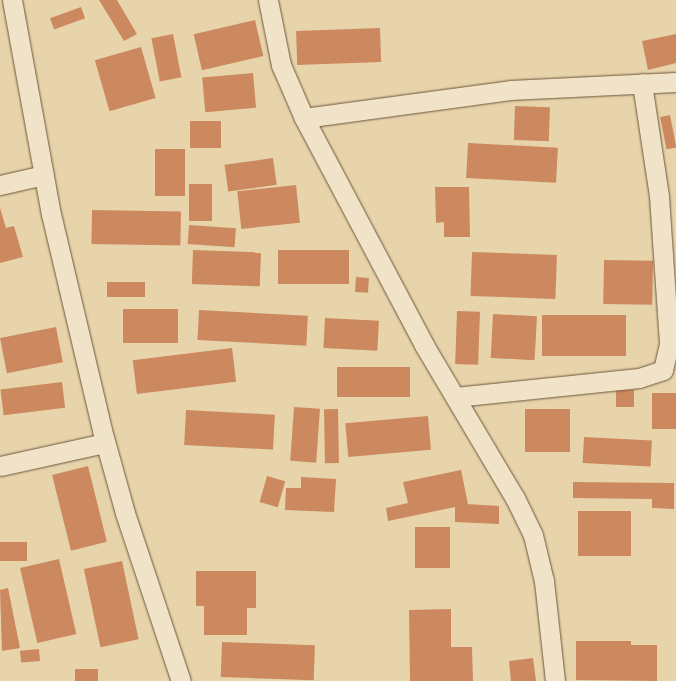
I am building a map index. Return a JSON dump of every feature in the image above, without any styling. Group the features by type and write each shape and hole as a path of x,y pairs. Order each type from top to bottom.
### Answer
{"street":[{"path":"12,0 44,176 106,443 125,513 181,681"},
{"path":"268,0 281,65 304,118 424,346 515,498 533,535 544,581 555,681"},
{"path":"304,118 510,90 676,82"},
{"path":"455,397 639,378 669,370 669,335 659,196 642,83"},
{"path":"0,185 44,176"},
{"path":"0,466 106,443"}],"building":[{"path":"99,0 117,0 137,34 124,41"},
{"path":"81,7 85,18 54,30 50,18"},
{"path":"255,20 263,56 202,70 194,34"},
{"path":"380,28 381,62 297,65 296,31"},
{"path":"173,34 181,77 160,81 151,38"},
{"path":"676,34 676,63 648,70 642,41"},
{"path":"141,47 156,98 109,111 95,60"},
{"path":"253,73 256,108 205,112 202,77"},
{"path":"515,106 550,107 549,141 514,140"},
{"path":"670,115 676,147 666,149 660,117"},
{"path":"190,121 221,121 221,148 190,148"},
{"path":"468,143 558,148 556,183 466,178"},
{"path":"155,149 185,149 185,196 155,196"},
{"path":"273,158 277,185 228,192 224,165"},
{"path":"189,184 212,184 212,221 189,221"},
{"path":"296,185 300,223 241,229 237,191"},
{"path":"435,187 469,187 470,237 444,237 444,222 436,223"},
{"path":"0,208 6,228 14,226 23,257 0,263"},
{"path":"92,210 181,212 180,246 91,244"},
{"path":"189,225 236,228 235,247 188,244"},
{"path":"193,250 261,252 260,286 192,284"},
{"path":"278,250 349,250 349,284 278,284"},
{"path":"472,252 557,255 555,299 470,296"},
{"path":"604,260 653,261 652,305 603,304"},
{"path":"356,277 369,278 368,293 355,292"},
{"path":"107,282 145,282 145,297 107,297"},
{"path":"123,309 178,309 178,343 123,343"},
{"path":"199,310 308,316 306,346 197,340"},
{"path":"457,311 480,312 478,365 455,364"},
{"path":"493,314 537,316 535,360 491,358"},
{"path":"542,315 626,315 626,356 542,356"},
{"path":"325,318 379,321 377,351 323,348"},
{"path":"56,327 63,362 7,373 0,338"},
{"path":"232,348 236,382 137,394 133,360"},
{"path":"337,367 410,367 410,397 337,397"},
{"path":"62,382 65,408 4,415 0,390"},
{"path":"616,390 634,390 634,407 616,407"},
{"path":"652,393 676,393 676,429 652,429"},
{"path":"294,407 320,409 316,463 290,461"},
{"path":"324,409 338,409 339,463 325,463"},
{"path":"525,409 570,409 570,452 525,452"},
{"path":"186,410 275,415 273,450 184,445"},
{"path":"428,416 431,450 348,457 345,423"},
{"path":"584,437 652,441 651,467 583,463"},
{"path":"88,466 107,542 71,551 52,475"},
{"path":"461,470 468,504 466,504 499,506 499,524 455,522 455,507 388,521 386,508 408,503 403,482"},
{"path":"267,476 285,481 278,507 260,502"},
{"path":"301,477 336,479 334,512 285,510 286,488 301,488"},
{"path":"573,482 674,483 674,509 652,508 652,499 573,498"},
{"path":"578,511 631,511 631,556 578,556"},
{"path":"415,527 450,527 450,568 415,568"},
{"path":"0,542 27,542 27,561 0,561"},
{"path":"59,559 76,634 37,643 20,568"},
{"path":"122,561 139,639 100,647 84,569"},
{"path":"196,571 256,571 256,608 247,608 247,635 204,635 204,606 196,606"},
{"path":"8,588 20,648 2,651 0,590"},
{"path":"451,609 451,647 472,647 473,681 410,681 409,610"},
{"path":"576,641 631,641 631,645 657,645 657,681 576,680"},
{"path":"222,642 315,645 314,680 221,677"},
{"path":"39,649 40,661 21,663 20,651"},
{"path":"533,658 536,681 511,681 509,661"},
{"path":"75,669 98,669 98,681 75,681"}]}
